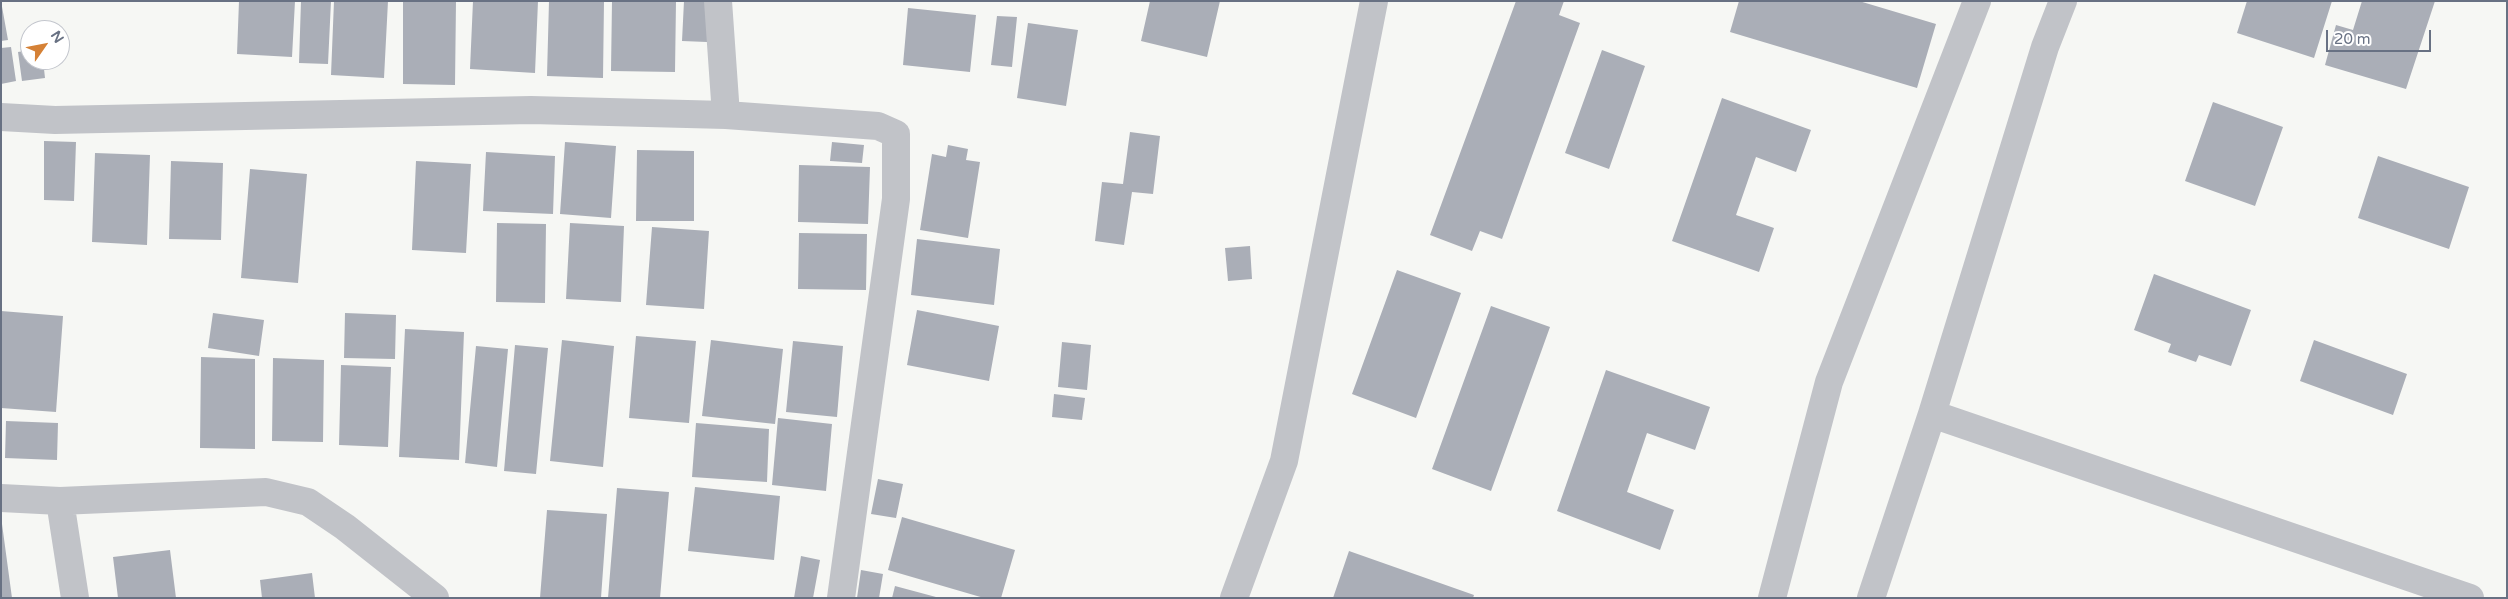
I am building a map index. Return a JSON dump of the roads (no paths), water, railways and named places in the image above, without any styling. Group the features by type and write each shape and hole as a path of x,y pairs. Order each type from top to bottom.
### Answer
{"street":[{"path":"718,1 726,115"},
{"path":"1234,598 1284,461 1374,1"},
{"path":"1772,598 1829,382 1977,1"},
{"path":"1871,598 1932,414 2045,47 2063,1"},
{"path":"1,117 55,120 530,110 726,115 878,126 896,134 896,199 842,598"},
{"path":"1932,414 2470,598"},
{"path":"1,498 60,501 266,492 308,502 345,527 435,598"},
{"path":"60,501 74,598"}]}
